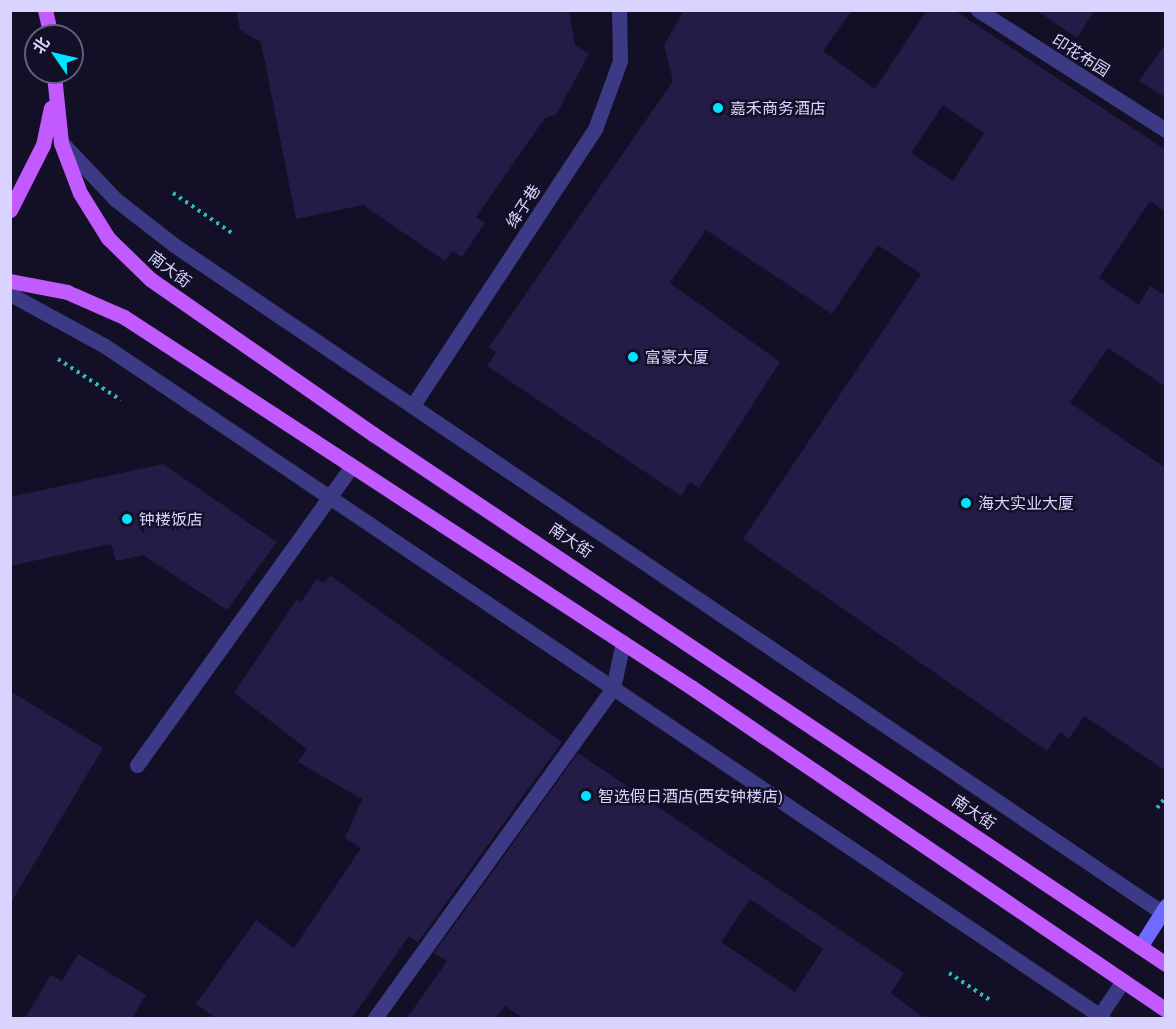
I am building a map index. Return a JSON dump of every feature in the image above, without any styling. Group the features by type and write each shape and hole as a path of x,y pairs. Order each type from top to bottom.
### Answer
{"main road":[{"path":"10,210 43,145 52,84"},
{"name":"南大街","path":"55,84 61,143 93,216 150,279 373,434 1166,964"},
{"path":"10,280 67,292 124,317 350,469 622,642 1166,1010"}],"street":[{"name":"绛子巷","path":"412,405 595,129 620,61 619,10"},
{"name":"印花布园","path":"978,10 1166,130"},
{"path":"61,143 144,223 1164,911 1140,947"},
{"path":"10,294 105,346 1100,1018 1123,981"},
{"path":"137,765 350,469"},
{"path":"375,1018 613,688 622,642"}],"path":[{"path":"173,193 232,233"},
{"path":"58,359 122,400"},
{"path":"1157,808 1166,797"},
{"path":"949,973 990,1000"}],"building":[{"path":"236,10 569,10 575,45 589,54 556,115 545,118 476,217 485,223 462,257 452,251 445,261 363,205 296,219 261,42 240,30"},
{"path":"684,10 852,10 823,51 875,89 927,10 954,10 1166,150 1166,212 1150,201 1099,278 1139,305 1150,286 1166,296 1166,387 1108,348 1070,403 1166,468 1166,771 1084,716 1069,739 1060,732 1047,751 743,539 921,274 878,245 832,314 706,230 670,283 780,362 699,488 690,482 681,496 487,366 496,352 489,347 673,81 664,45","holes":["943,105 984,133 953,181 911,153"]},
{"path":"1036,10 1095,10 1077,38"},
{"path":"1166,43 1166,98 1139,81"},
{"name":"钟楼饭店","path":"163,464 277,542 227,610 143,555 116,561 111,544 10,566 10,497"},
{"path":"331,576 562,742 418,942 409,936 352,1018 216,1018 196,1004 256,920 294,948 361,848 345,838 362,799 298,762 307,749 234,693 297,599 301,602 317,579 323,583"},
{"path":"10,691 103,748 10,904"},
{"path":"578,753 904,973 891,993 924,1018 523,1018 505,1006 496,1018 407,1018 447,961 434,953","holes":["750,899 823,949 795,992 721,942"]},
{"path":"78,954 146,995 132,1018 25,1018 51,975 62,981"}],"place":[{"name":"嘉禾商务酒店","path":"718,108"},
{"name":"富豪大厦","path":"633,357"},
{"name":"海大实业大厦","path":"966,503"},
{"name":"钟楼饭店","path":"127,519"},
{"name":"智选假日酒店(西安钟楼店)","path":"586,796"}]}
